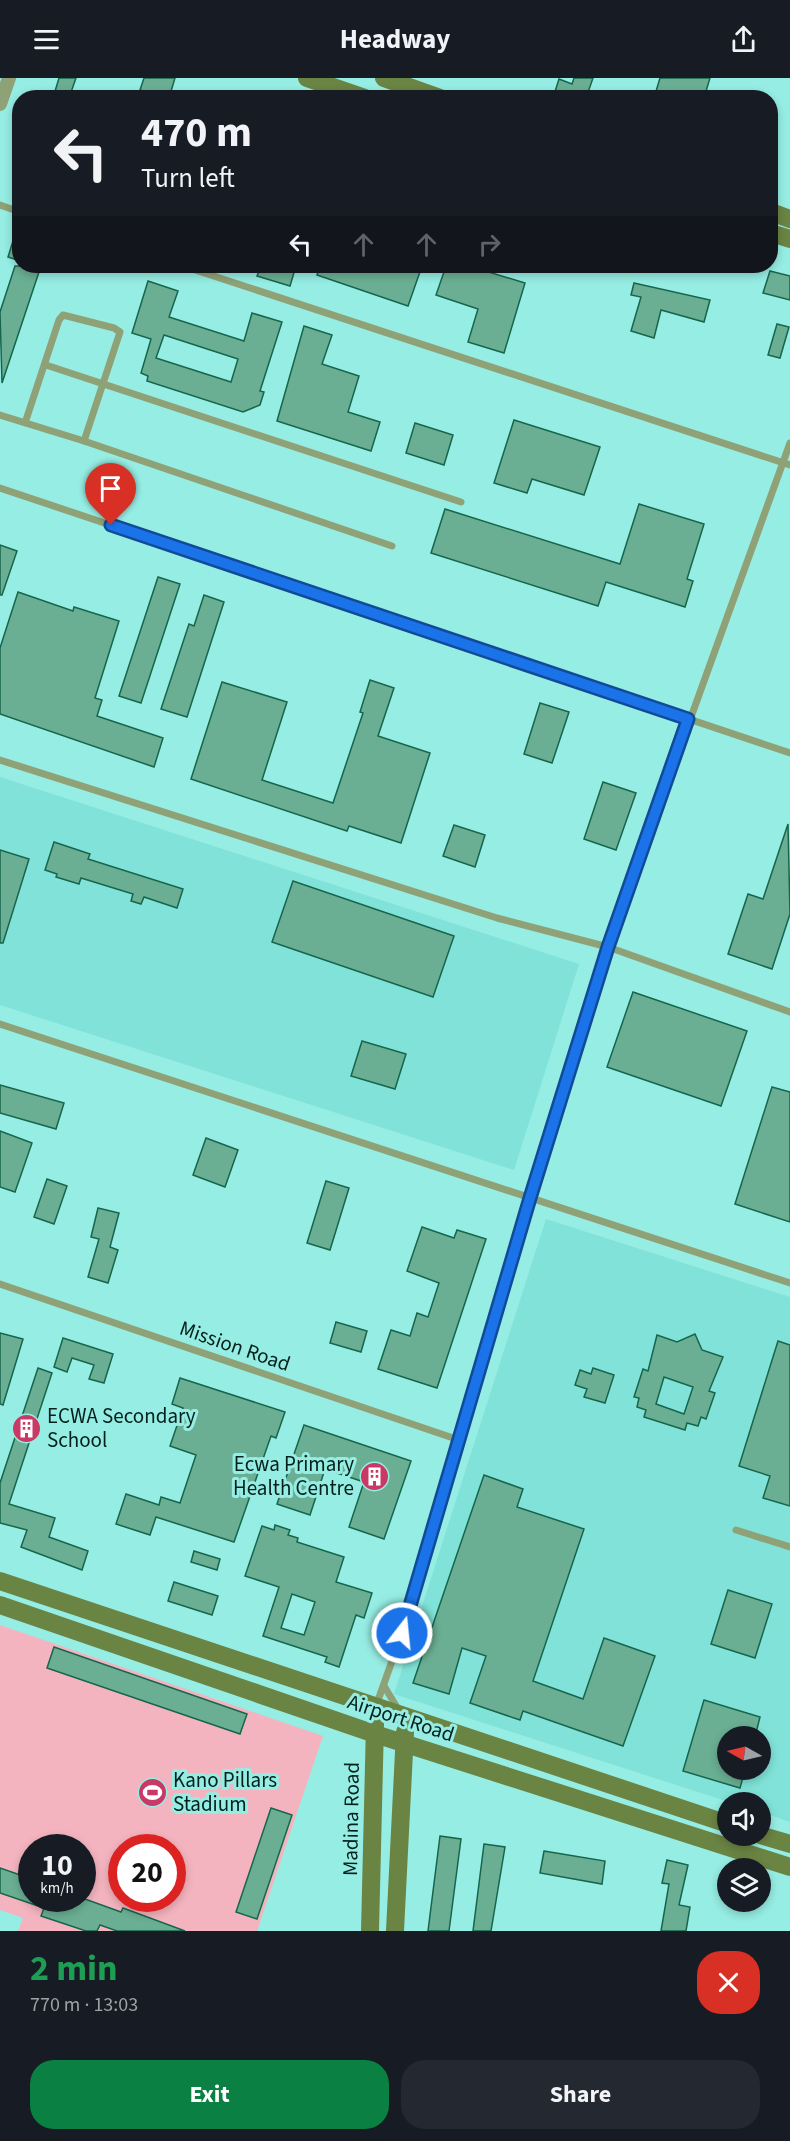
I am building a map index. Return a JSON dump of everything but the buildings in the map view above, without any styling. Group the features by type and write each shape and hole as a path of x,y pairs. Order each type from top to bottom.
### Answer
{"main road":[{"path":"307,78 342,90"},
{"path":"384,78 418,90"},
{"name":"Airport Road","path":"0,1581 717,1820"},
{"name":"Airport Road","path":"0,1605 375,1734 790,1867"},
{"name":"Madina Road","path":"370,1931 376,1707"},
{"path":"395,1931 406,1743 403,1716"},
{"path":"771,1838 790,1844"}],"street":[{"path":"0,104 9,78"}],"lane":[{"path":"204,273 787,464"},
{"path":"25,423 59,320 63,315 114,328 120,332 120,338 84,441"},
{"path":"46,365 461,502"},
{"path":"0,415 84,441 392,546"},
{"path":"376,1707 402,1633 530,1198 608,947 688,719 787,464 790,443"},
{"path":"0,488 790,753"},
{"path":"0,760 497,918 608,947 790,1012"},
{"path":"0,1024 790,1283"},
{"name":"Mission Road","path":"0,1284 459,1440"},
{"path":"736,1530 790,1547"},
{"path":"384,1686 403,1716"}],"shaded area":[{"path":"0,777 579,964 514,1170 0,1005"},
{"path":"546,1219 790,1297 790,1822 771,1815 771,1792 717,1792 717,1798 394,1694"},
{"name":"Kano Pillars Stadium","path":"0,1625 323,1736 257,1931 18,1931 23,1918 0,1910"}],"place":[{"name":"ECWA Secondary School","path":"26,1428"},
{"name":"Ecwa Primary Health Centre","path":"375,1476"},
{"name":"Kano Pillars Stadium","path":"152,1792"}],"route":[{"path":"111,525 688,719 608,947 530,1198 402,1633"}]}
